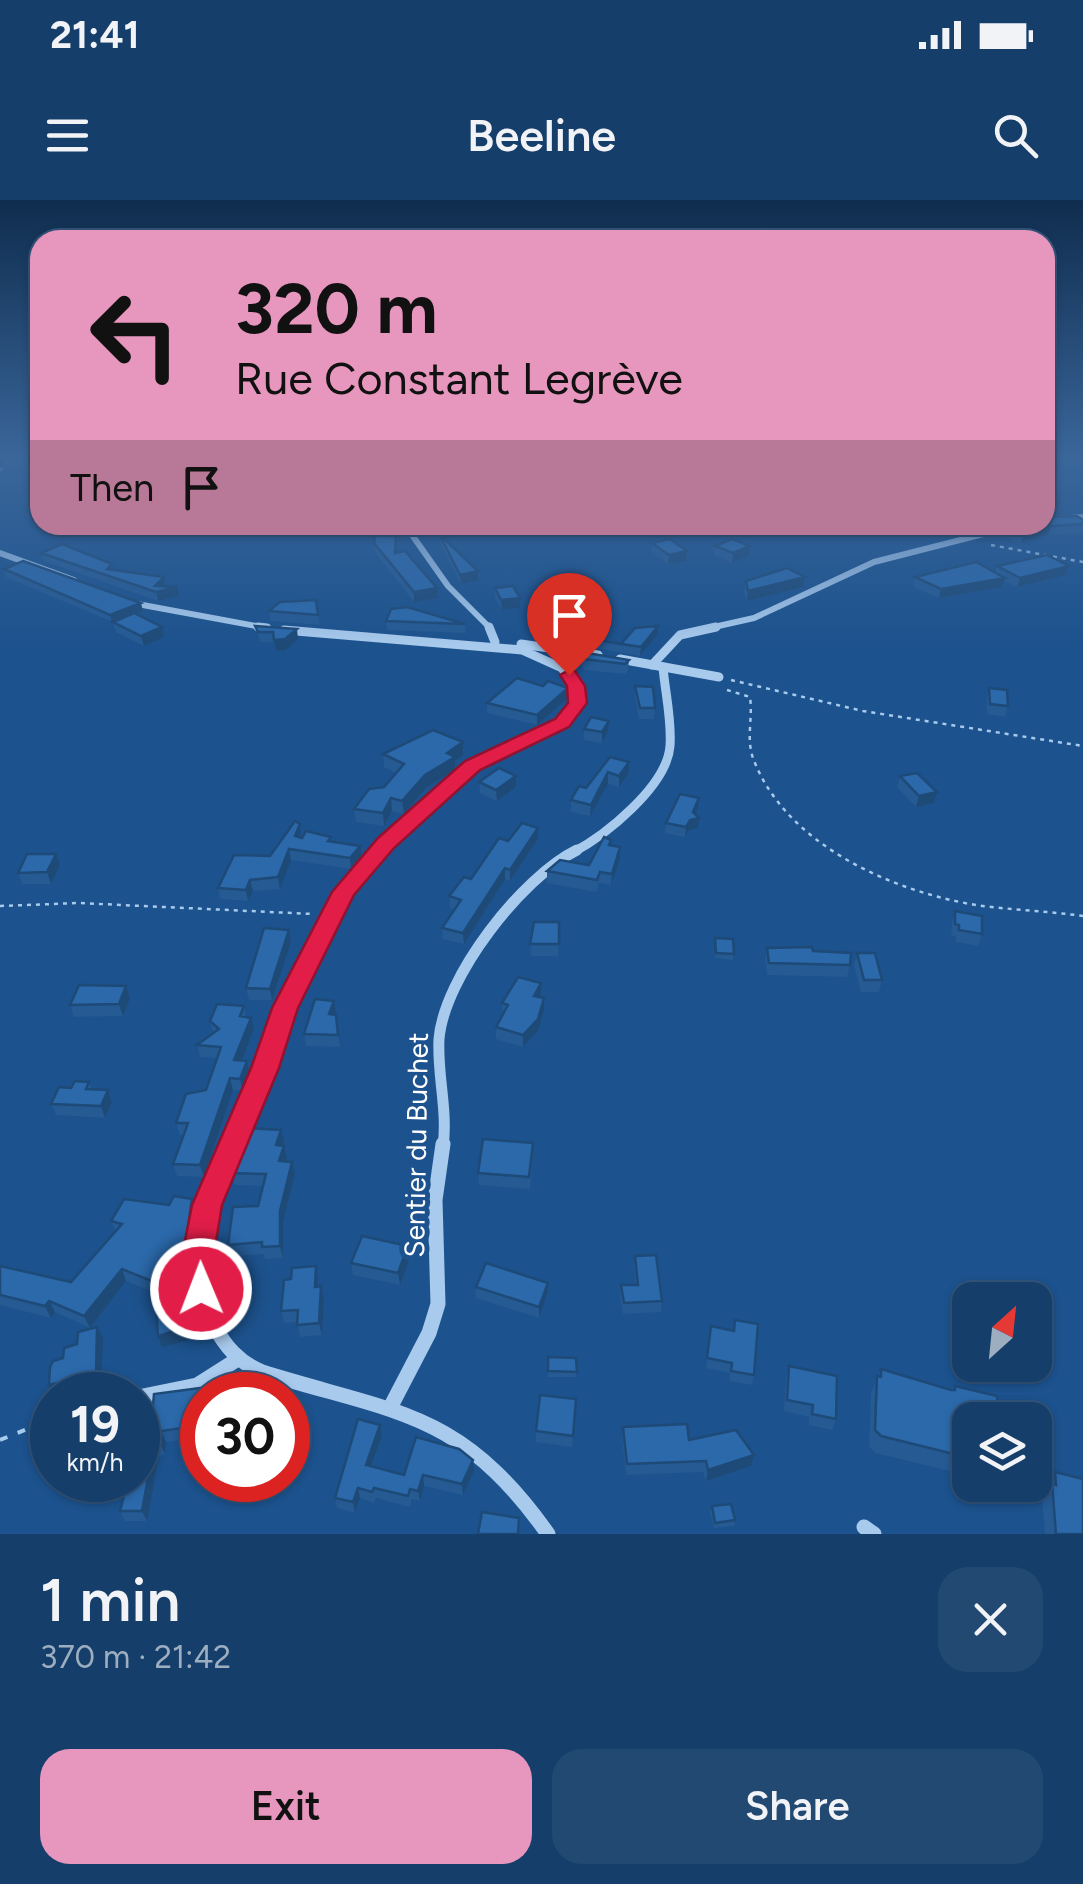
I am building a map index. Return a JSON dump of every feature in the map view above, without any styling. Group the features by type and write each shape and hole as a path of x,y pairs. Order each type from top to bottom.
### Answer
{"street":[{"path":"412,535 448,586 493,631 493,643"},
{"path":"658,666 680,635 754,618 874,562 981,535"},
{"path":"0,553 84,584"},
{"path":"116,597 209,620 319,635 493,643 658,666 719,682"},
{"path":"493,643 536,654 560,666 576,686 577,703 562,723 472,765 360,870 330,916 285,1008 265,1068 207,1205 196,1266 206,1311 238,1359 272,1374 391,1406 441,1427 491,1461 548,1534"},
{"name":"Sentier du Buchet","path":"391,1406 429,1333 438,1304 435,1200 446,1118 439,1042 443,1014 478,950 526,886 550,862 587,845 608,828 638,802 666,766 670,744 658,666"},
{"path":"160,1393 197,1385 238,1359"}],"path":[{"path":"719,682 1083,746"},
{"path":"719,682 750,697 754,761 771,792 820,841 866,870 958,901 1004,910 1083,916"},
{"path":"0,906 79,903 330,916"},
{"path":"0,1440 30,1428"}],"building":[{"path":"1055,521 1083,521 1055,526"},
{"path":"375,535 396,535 395,553 405,551 437,588 414,592 374,543"},
{"path":"440,535 478,571 460,575"},
{"path":"670,539 687,551 669,555 652,543"},
{"path":"732,539 750,546 733,553 715,546"},
{"path":"62,544 112,564 107,569 164,577 155,586 177,587 156,592 41,553"},
{"path":"1047,555 1069,566 1020,578 997,566"},
{"path":"23,561 141,603 110,615 4,569"},
{"path":"976,562 1005,578 941,589 915,577"},
{"path":"787,568 805,577 748,591 746,581"},
{"path":"513,586 520,598 501,600 495,588"},
{"path":"316,600 318,615 269,611 280,602"},
{"path":"407,607 465,624 386,621 391,609"},
{"path":"134,613 162,627 141,636 113,622"},
{"path":"255,626 297,629 285,639 274,640 273,632 258,632"},
{"path":"658,626 641,647 621,644 635,628"},
{"path":"581,652 629,660 625,664 584,659"},
{"path":"517,678 543,686 548,681 568,688 537,715 487,703"},
{"path":"635,686 653,687 655,708 640,708"},
{"path":"989,688 1007,690 1008,706 990,704"},
{"path":"591,717 609,721 602,732 584,729"},
{"path":"433,730 463,742 447,753 455,757 425,775 402,801 391,798 383,813 354,809 369,789 384,787 404,764 383,754"},
{"path":"610,757 629,762 619,776 608,772 591,805 571,800 579,786 586,788"},
{"path":"499,768 516,776 496,790 479,782"},
{"path":"917,773 937,792 919,796 900,776"},
{"path":"680,794 699,798 693,812 699,818 690,820 686,827 666,823"},
{"path":"295,821 300,824 295,836 302,838 306,831 331,837 328,841 360,846 350,858 289,849 278,877 250,880 246,890 218,888 234,855 270,856"},
{"path":"522,823 538,828 510,870 505,868 463,933 442,928 461,900 449,896 464,877 471,879 499,838 508,841"},
{"path":"604,837 611,840 609,845 620,847 612,874 600,872 597,880 547,871 560,860 589,865"},
{"path":"27,854 56,854 47,872 18,873"},
{"path":"955,911 982,916 982,934 959,930"},
{"path":"534,922 559,922 559,944 530,944"},
{"path":"264,928 289,930 270,989 246,988"},
{"path":"715,938 733,939 734,954 716,953"},
{"path":"812,947 813,951 851,953 850,965 769,963 767,948"},
{"path":"857,953 875,953 882,980 864,980"},
{"path":"518,977 541,983 534,996 544,998 538,1019 523,1035 496,1027 508,1005 502,1003"},
{"path":"79,985 126,986 119,1004 70,1005"},
{"path":"315,999 334,1001 329,1014 336,1015 338,1035 304,1034"},
{"path":"217,1004 244,1006 240,1016 251,1018 234,1060 247,1061 240,1079 230,1078 200,1165 173,1164 188,1123 176,1123 186,1094 206,1090 221,1047 197,1045 219,1029 210,1021"},
{"path":"75,1081 89,1082 86,1089 108,1090 101,1106 51,1104 59,1087 71,1088"},
{"path":"246,1128 281,1130 276,1145 284,1146 279,1161 292,1162 280,1211 280,1246 262,1247 262,1242 228,1245 233,1207 258,1206 266,1174 231,1173"},
{"path":"483,1139 533,1143 529,1177 478,1173"},
{"path":"174,1196 192,1199 181,1274 176,1271 164,1286 122,1269 84,1316 49,1301 45,1306 0,1295 0,1266 71,1282 122,1224 111,1221 124,1199 169,1205"},
{"path":"362,1236 408,1246 398,1273 351,1263"},
{"path":"656,1255 662,1301 624,1303 621,1285 638,1285 635,1256"},
{"path":"486,1263 548,1283 539,1307 476,1287"},
{"path":"316,1266 315,1287 321,1286 319,1323 297,1325 298,1310 281,1311 284,1280 291,1279 292,1268"},
{"path":"192,1299 195,1325 158,1336 156,1308"},
{"path":"735,1320 758,1324 754,1375 731,1371 732,1363 707,1358 711,1326 734,1331"},
{"path":"97,1327 96,1372 50,1372 53,1361 63,1358 64,1348 77,1344 78,1332"},
{"path":"548,1357 576,1358 577,1372 548,1371"},
{"path":"789,1366 837,1376 836,1419 812,1414 813,1405 787,1400"},
{"path":"881,1369 951,1390 955,1386 997,1396 998,1402 952,1402 952,1454 881,1436 875,1430 877,1376 881,1377"},
{"path":"180,1391 180,1428 161,1431 160,1443 160,1393"},
{"path":"540,1395 576,1399 573,1436 536,1431"},
{"path":"358,1419 380,1425 366,1465 404,1475 416,1437 459,1449 473,1460 462,1484 423,1475 418,1491 410,1489 408,1496 358,1488 353,1502 335,1498"},
{"path":"687,1424 689,1440 736,1430 754,1455 708,1470 706,1461 627,1464 623,1427"},
{"path":"1055,1472 1083,1479 1083,1534 1056,1534 1052,1483 1056,1485"},
{"path":"122,1502 144,1502 142,1511 120,1511"},
{"path":"731,1504 735,1520 715,1523 712,1506"},
{"path":"482,1512 519,1518 518,1534 478,1534"}],"route":[{"path":"201,1289 196,1266 207,1205 265,1068 285,1008 344,892 386,843 472,765 562,723 577,703 576,686 569,675"}]}
